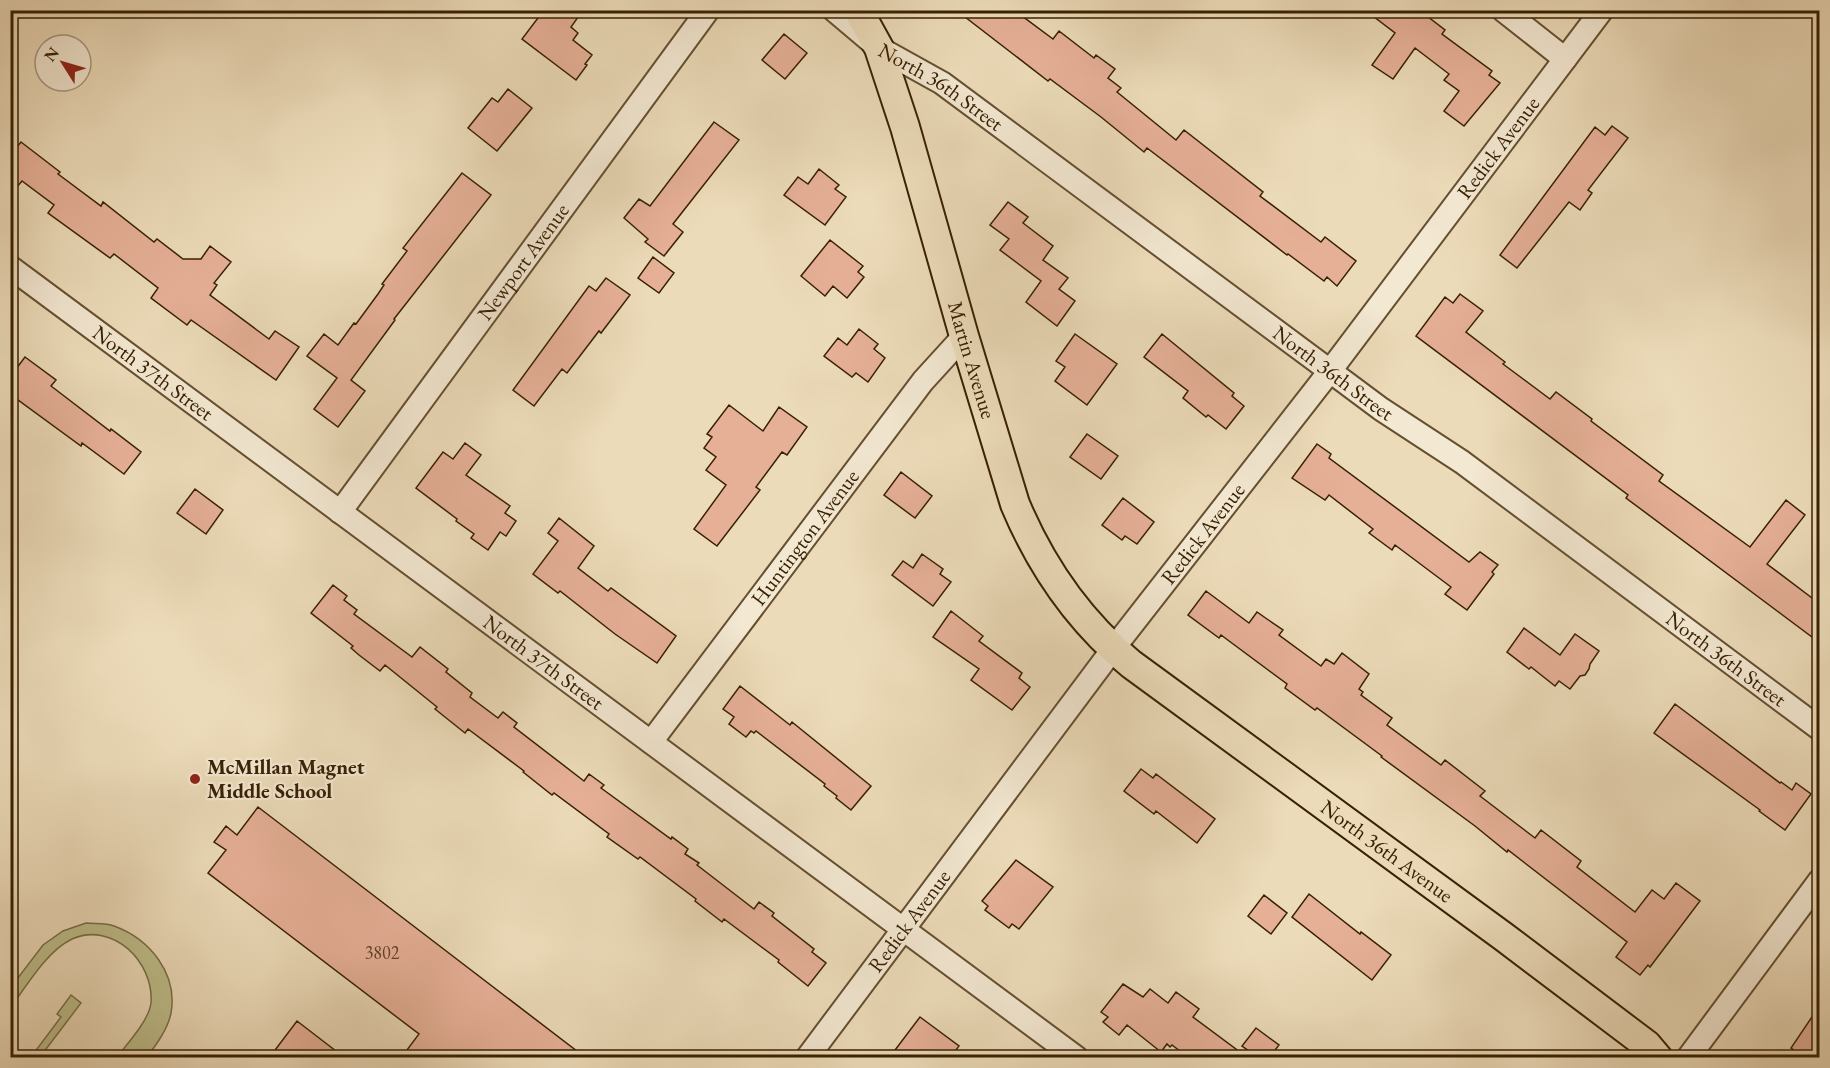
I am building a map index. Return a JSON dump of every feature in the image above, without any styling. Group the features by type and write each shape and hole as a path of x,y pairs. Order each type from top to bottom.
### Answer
{"main road":[{"name":"North 36th Street","path":"858,10 879,48"},
{"name":"Martin Avenue","path":"879,48 905,127 964,336 1015,504 1026,531 1044,564 1075,609 1113,649"},
{"name":"North 36th Avenue","path":"1113,649 1504,937 1647,1045 1658,1058"}],"street":[{"name":"Newport Avenue","path":"340,512 708,10"},
{"path":"834,10 879,48"},
{"path":"1503,10 1565,59"},
{"name":"Redick Avenue","path":"807,1058 1113,649 1330,372 1602,10"},
{"name":"North 36th Street","path":"879,48 942,83 1330,372 1381,409 1462,462 1820,729"},
{"name":"North 37th Street","path":"10,267 1077,1058"},
{"name":"Huntington Avenue","path":"651,742 923,381 964,336"},
{"path":"1688,1058 1820,880"}],"green space":[{"path":"86,923 111,925 127,932 150,949 166,972 172,999 171,1013 158,1042 147,1057 117,1057 142,1024 151,1003 146,973 128,949 116,941 102,936 87,935 63,944 38,969 11,1007 11,987 43,945 63,931"},
{"path":"71,995 81,1003 40,1057 31,1057 61,1017 57,1014"}],"building":[{"path":"544,10 583,10 571,27 578,33 573,40 592,55 576,80 522,39"},
{"path":"956,10 1014,10 1053,39 1059,31 1094,58 1096,55 1115,69 1108,78 1121,88 1117,92 1176,140 1184,130 1263,192 1260,196 1321,242 1325,237 1356,261 1337,286 1327,277 1324,281 1147,148 1144,152 1101,117 1050,79 1048,81"},
{"path":"1365,10 1419,10 1445,30 1442,34 1492,71 1489,75 1500,83 1464,126 1444,111 1459,91 1444,80 1449,74 1415,48 1393,79 1372,65 1395,33"},
{"path":"784,34 807,53 785,79 762,60"},
{"path":"508,89 532,108 497,151 468,128 492,98 498,102"},
{"path":"714,122 739,140 673,224 683,232 664,256 645,242 648,239 624,218 639,199 650,206"},
{"path":"1612,126 1628,138 1588,190 1592,193 1580,210 1569,202 1517,268 1500,255 1595,127 1605,135"},
{"path":"21,142 60,172 58,174 101,206 103,202 154,242 157,239 183,259 201,259 210,246 231,262 214,283 217,285 210,295 269,339 275,331 299,347 276,380 191,320 187,325 151,298 158,288 114,254 110,258 48,213 54,205 22,181 10,195 10,155"},
{"path":"819,169 839,185 835,189 846,197 825,225 784,195 798,177 808,184"},
{"path":"462,173 491,195 394,319 351,380 365,391 338,427 314,409 337,378 307,356 324,334 338,345 354,323 356,324 407,251 403,248"},
{"path":"1008,202 1028,217 1023,223 1053,246 1043,260 1068,278 1059,289 1075,301 1057,326 1026,302 1041,281 1000,250 1009,239 990,225"},
{"path":"830,240 863,266 858,272 864,277 847,298 833,286 825,296 801,276"},
{"path":"653,257 674,273 659,293 638,278"},
{"path":"606,278 630,295 567,373 562,369 534,406 513,390 589,286 596,291"},
{"path":"1460,294 1483,311 1466,332 1505,362 1503,364 1550,399 1556,392 1592,419 1591,421 1663,475 1659,481 1750,547 1786,500 1805,515 1767,564 1820,604 1820,643 1626,498 1628,495 1416,336 1445,297 1453,303"},
{"path":"859,329 878,344 874,349 885,358 868,382 856,373 852,377 824,356 838,338 847,345"},
{"path":"1075,334 1117,364 1087,405 1055,381 1065,367 1056,361"},
{"path":"1162,334 1234,393 1232,396 1244,406 1226,429 1208,415 1206,417 1183,398 1188,391 1144,357"},
{"path":"25,357 56,380 51,386 141,452 124,474 10,394 10,377"},
{"path":"729,405 763,431 779,407 807,427 787,455 782,452 756,487 760,490 717,546 694,529 726,485 706,470 716,457 704,448 712,437 707,434"},
{"path":"1087,434 1118,456 1101,479 1070,457"},
{"path":"465,443 481,455 466,475 510,506 505,513 516,521 506,536 500,532 488,550 471,538 474,534 456,521 457,519 416,488 443,452 453,459"},
{"path":"1317,444 1331,454 1329,458 1469,562 1480,552 1498,565 1492,572 1494,574 1467,610 1445,594 1451,587 1395,545 1392,550 1369,533 1373,529 1329,495 1325,500 1292,478"},
{"path":"901,472 932,496 915,518 884,495"},
{"path":"195,489 223,510 206,534 177,513"},
{"path":"1123,498 1154,522 1137,544 1125,536 1122,540 1102,525"},
{"path":"559,518 594,546 578,568 608,591 611,588 676,636 657,663 560,591 558,593 533,574 558,541 548,533"},
{"path":"922,554 943,569 940,574 951,582 933,606 892,575 903,561 913,568"},
{"path":"333,585 347,596 344,600 357,610 354,614 412,657 420,647 448,669 446,672 472,693 470,697 498,718 503,712 517,723 514,727 584,781 589,774 604,785 601,788 688,849 685,854 699,863 697,865 754,909 759,902 774,913 772,916 814,949 812,952 826,963 808,986 778,962 779,960 724,919 722,922 695,901 696,899 640,857 638,859 607,837 609,834 554,793 552,795 468,729 465,733 385,665 380,671 359,655 351,648 353,646 311,613"},
{"path":"1206,591 1249,623 1257,612 1283,630 1279,635 1321,666 1326,659 1334,664 1342,653 1369,674 1359,689 1363,692 1361,695 1392,718 1387,725 1441,765 1445,760 1485,791 1480,796 1535,838 1541,830 1581,861 1577,867 1635,912 1652,890 1664,899 1676,883 1700,901 1650,967 1648,965 1640,975 1616,957 1627,942 1382,756 1317,708 1315,710 1285,688 1287,684 1221,635 1219,638 1188,615"},
{"path":"951,611 983,636 979,641 1022,673 1019,678 1030,687 1012,710 971,680 979,669 933,637"},
{"path":"1524,628 1560,655 1575,634 1599,651 1585,675 1580,676 1570,689 1559,681 1555,686 1507,652"},
{"path":"740,686 790,725 792,722 871,786 851,810 824,786 825,784 756,731 754,733 751,731 746,737 729,724 734,717 723,709"},
{"path":"1675,704 1780,783 1792,790 1796,783 1811,794 1785,830 1654,733"},
{"path":"1141,769 1153,778 1156,774 1215,819 1197,843 1156,811 1154,814 1124,791"},
{"name":"McMillan Magnet Middle School","path":"258,807 586,1058 401,1058 419,1034 208,873 226,850 214,842 226,826 237,835"},
{"path":"1016,860 1053,887 1019,929 1012,924 1009,928 985,910 988,906 982,901"},
{"path":"1309,894 1391,955 1372,980 1292,917"},
{"path":"1264,895 1287,913 1271,934 1248,916"},
{"path":"1123,984 1143,997 1150,989 1168,1003 1176,992 1199,1009 1193,1017 1248,1058 1189,1058 1172,1045 1170,1047 1167,1044 1161,1052 1127,1025 1119,1035 1103,1022 1108,1017 1101,1012"},
{"path":"1820,1005 1820,1058 1805,1058 1791,1048"},
{"path":"920,1017 959,1046 950,1058 889,1058"},
{"path":"297,1021 345,1058 269,1058"},
{"path":"1256,1028 1279,1045 1269,1058 1259,1058 1242,1046"}],"place":[{"name":"McMillan Magnet Middle School","path":"195,779"}]}
